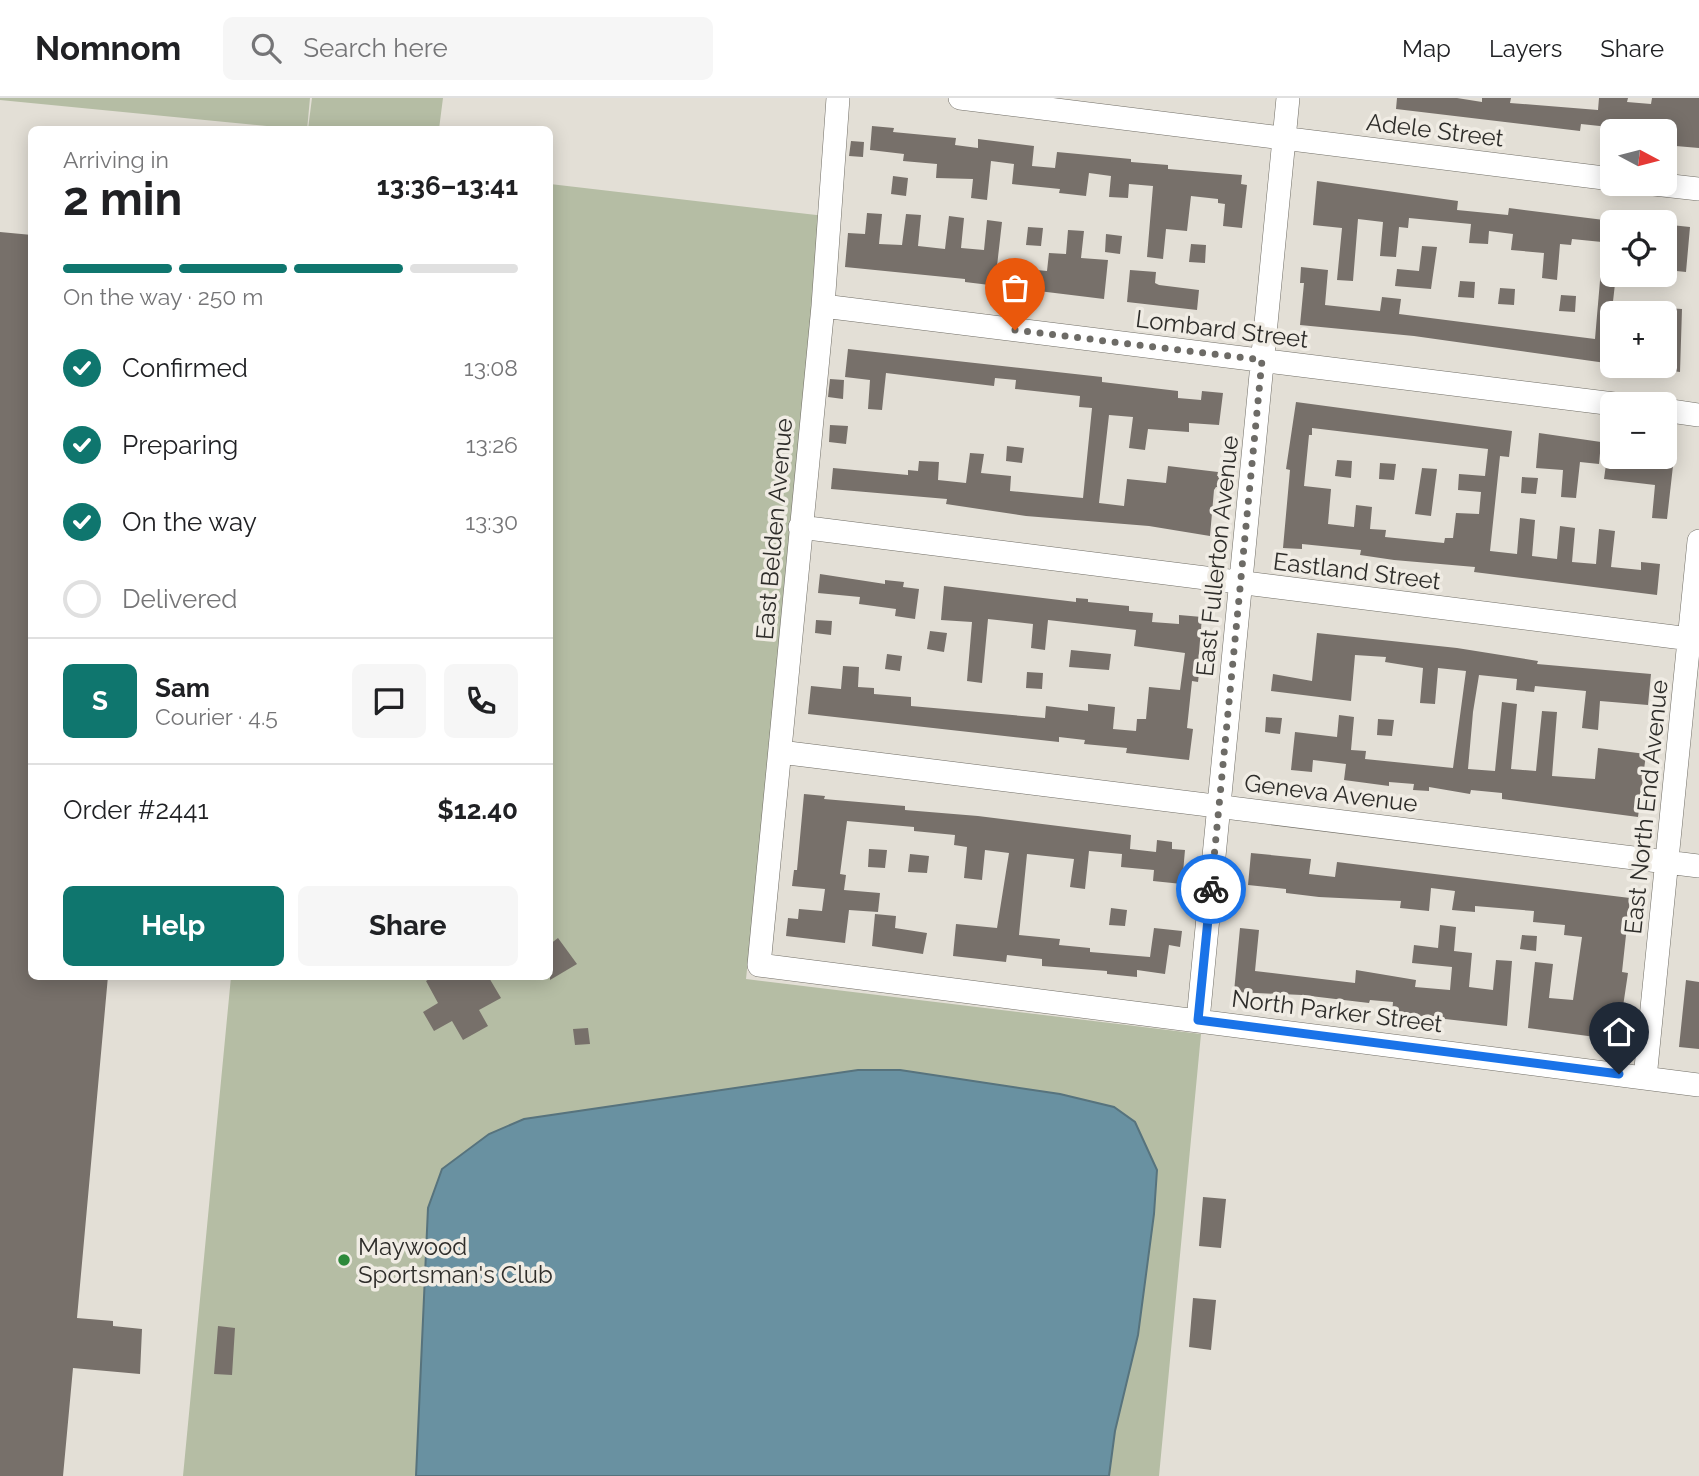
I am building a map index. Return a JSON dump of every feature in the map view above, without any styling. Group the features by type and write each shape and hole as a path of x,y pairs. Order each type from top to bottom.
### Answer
{"street":[{"name":"East Belden Avenue","path":"759,965 823,306 838,98"},
{"name":"Adele Street","path":"960,98 1600,177"},
{"name":"East Fullerton Avenue","path":"1198,1020 1288,98"},
{"path":"1677,187 1699,189"},
{"name":"Lombard Street","path":"823,306 1600,402"},
{"path":"1677,412 1699,415"},
{"name":"Eastland Street","path":"800,527 1694,640"},
{"name":"East North End Avenue","path":"1645,1078 1667,861 1694,640 1699,541"},
{"name":"Geneva Avenue","path":"780,752 1699,866"},
{"name":"North Parker Street","path":"759,965 1699,1085"}],"green space":[{"path":"310,98 307,126 266,126 0,100"},
{"path":"312,98 443,98 439,126 308,126"},
{"path":"553,184 825,216 746,979 1201,1034 1159,1476 183,1476 231,980 553,980"}],"water":[{"path":"858,1070 900,1070 1060,1094 1114,1107 1135,1122 1157,1170 1154,1214 1138,1335 1115,1431 1109,1476 416,1476 428,1208 442,1169 489,1134 524,1119"}],"building":[{"path":"1397,98 1457,98 1482,102 1482,98 1511,98 1510,103 1598,110 1599,98 1628,98 1627,102 1651,104 1652,98 1699,98 1699,148 1677,146 1677,119 1600,119 1600,126 1581,124 1580,131 1396,109"},
{"path":"872,126 894,128 893,132 956,138 955,145 978,148 978,139 1034,146 1032,166 1055,168 1057,152 1131,159 1131,162 1168,165 1168,169 1242,175 1241,184 1247,185 1242,228 1223,226 1225,204 1218,203 1218,199 1191,196 1187,231 1166,229 1163,259 1147,257 1153,186 1129,184 1128,198 1109,197 1111,176 1089,173 1086,196 1059,193 1060,189 1012,184 1014,164 991,161 987,200 971,198 973,179 936,178 937,164 903,161 904,154 870,150"},
{"path":"851,141 864,142 863,157 849,156"},
{"path":"893,176 908,178 906,196 891,194"},
{"path":"1317,181 1458,201 1457,210 1508,215 1509,208 1600,219 1600,242 1572,239 1571,245 1560,244 1557,280 1542,278 1544,253 1511,250 1513,234 1489,231 1488,244 1469,243 1471,224 1409,218 1408,228 1399,227 1396,257 1380,256 1383,222 1358,219 1353,281 1337,280 1342,228 1313,225"},
{"path":"867,213 882,214 879,244 902,245 906,214 921,215 918,246 945,249 949,216 964,218 961,248 984,250 987,220 1002,222 997,266 1047,271 1049,253 1066,254 1068,230 1084,231 1081,258 1108,260 1104,299 965,282 965,279 845,267 848,233 865,234"},
{"path":"1677,226 1690,227 1686,272 1677,271"},
{"path":"1028,227 1043,228 1041,246 1026,245"},
{"path":"0,232 28,235 28,980 108,980 77,1318 113,1321 113,1326 142,1329 140,1374 73,1368 63,1476 0,1476"},
{"path":"1106,234 1122,236 1120,254 1105,252"},
{"path":"1191,244 1206,245 1205,263 1189,262"},
{"path":"1422,246 1437,247 1431,289 1395,286 1397,269 1419,271"},
{"path":"1301,267 1328,270 1325,305 1380,311 1382,297 1401,299 1399,314 1595,339 1600,281 1600,287 1615,287 1613,301 1600,301 1600,362 1414,336 1300,325 1304,283 1300,283"},
{"path":"1130,270 1156,272 1155,283 1159,285 1199,290 1197,310 1127,302"},
{"path":"1460,281 1475,282 1474,298 1458,297"},
{"path":"1500,288 1515,289 1514,305 1498,304"},
{"path":"1561,295 1576,296 1575,312 1559,311"},
{"path":"1677,309 1682,309 1680,372 1677,372"},
{"path":"848,349 1102,377 1102,382 1178,391 1178,398 1201,400 1202,391 1223,393 1219,425 1189,423 1189,432 1148,429 1145,450 1129,448 1133,417 1109,415 1099,503 1124,506 1127,479 1166,483 1168,466 1218,472 1217,476 1235,477 1234,489 1216,487 1214,490 1210,536 1149,526 1026,516 946,504 947,499 831,489 833,468 908,475 908,470 918,471 919,461 939,462 938,480 966,483 970,453 984,454 981,473 1011,476 1010,491 1083,498 1092,408 1079,407 1080,396 1015,389 1016,380 995,378 994,386 886,373 882,410 868,409 870,380 845,377"},
{"path":"830,379 844,380 843,399 828,397"},
{"path":"1296,402 1512,431 1509,457 1500,456 1490,551 1517,554 1520,518 1535,520 1532,556 1557,559 1560,526 1575,528 1572,562 1596,564 1599,529 1615,531 1611,567 1641,570 1641,562 1660,564 1657,595 1474,572 1475,567 1360,555 1361,550 1302,544 1302,549 1283,548 1290,470 1286,469","holes":["1312,428 1488,449 1485,476 1459,474 1458,490 1481,492 1479,514 1456,513 1453,538 1445,538 1444,543 1385,537 1386,530 1370,529 1372,507 1356,505 1354,527 1328,524 1331,489 1304,486"]},
{"path":"830,425 848,426 846,444 829,442"},
{"path":"1539,433 1600,442 1599,464 1580,462 1576,498 1561,497 1563,470 1536,468"},
{"path":"1007,446 1024,448 1022,463 1006,461"},
{"path":"1337,460 1352,461 1351,478 1335,476"},
{"path":"1380,463 1396,464 1394,480 1379,479"},
{"path":"1422,468 1437,469 1431,516 1415,514"},
{"path":"1605,469 1673,469 1667,519 1652,518 1655,485 1604,479"},
{"path":"1522,477 1538,478 1536,494 1521,493"},
{"path":"820,574 885,584 885,580 904,582 903,587 919,589 915,619 895,616 896,609 859,604 860,597 818,593"},
{"path":"944,586 1076,602 1076,598 1088,599 1088,602 1129,606 1129,611 1153,613 1152,622 1179,624 1179,615 1202,617 1198,682 1192,681 1187,728 1193,729 1189,760 1126,753 1127,748 1084,744 1085,740 1059,737 1059,742 808,714 811,686 841,689 843,666 859,667 858,687 874,688 874,694 911,697 911,706 1045,718 1046,706 1088,711 1088,704 1115,707 1113,729 1136,731 1137,719 1146,719 1149,687 1180,690 1185,653 1134,646 1136,630 1048,620 1045,650 1031,648 1033,624 988,619 982,683 967,681 972,622 941,620"},
{"path":"816,620 832,621 831,635 815,633"},
{"path":"930,631 947,633 944,652 927,649"},
{"path":"1317,633 1457,648 1538,661 1537,664 1651,674 1648,705 1600,701 1598,730 1582,728 1586,691 1535,686 1534,692 1516,690 1517,679 1479,675 1473,712 1468,769 1495,771 1502,702 1517,704 1511,769 1536,771 1542,711 1557,712 1552,776 1595,779 1598,748 1646,754 1638,817 1502,799 1502,793 1471,790 1470,794 1429,787 1429,791 1413,790 1414,784 1389,782 1389,786 1344,780 1346,764 1313,760 1312,772 1291,770 1295,732 1337,737 1339,715 1354,717 1351,750 1366,751 1365,759 1453,768 1466,671 1438,668 1435,704 1420,703 1423,668 1385,662 1386,657 1355,655 1351,701 1271,691 1273,674 1312,681"},
{"path":"1071,650 1111,654 1109,670 1069,667"},
{"path":"887,654 902,656 900,671 885,669"},
{"path":"1027,672 1043,673 1042,689 1026,688"},
{"path":"1266,717 1282,718 1280,734 1265,732"},
{"path":"1378,719 1394,720 1392,736 1377,735"},
{"path":"804,794 825,796 824,799 905,806 905,810 1131,835 1130,849 1156,852 1157,840 1172,842 1172,849 1185,850 1182,884 1153,881 1154,870 1121,867 1122,854 1089,851 1085,889 1070,887 1074,859 1027,854 1019,935 1060,939 1059,945 1090,948 1090,952 1150,957 1154,928 1182,931 1180,947 1169,945 1165,974 1137,970 1137,977 1107,974 1107,971 1042,966 1042,959 1007,955 1006,962 953,956 956,924 997,928 1009,853 985,850 982,880 964,878 967,847 954,845 955,835 914,831 914,827 847,821 840,874 846,875 844,890 880,893 878,912 849,910 845,943 786,936 788,918 798,919 799,909 822,911 825,889 792,886 794,870 797,870"},
{"path":"869,849 887,850 885,868 868,867"},
{"path":"1251,853 1311,859 1309,874 1335,877 1337,862 1630,898 1622,972 1628,973 1618,1040 1528,1028 1535,962 1553,964 1549,998 1573,1000 1582,937 1564,935 1565,925 1533,922 1534,911 1475,906 1475,912 1452,910 1455,891 1431,888 1429,911 1400,908 1401,901 1319,897 1286,893 1286,889 1248,885"},
{"path":"910,854 929,856 927,873 908,872"},
{"path":"1111,908 1127,910 1125,926 1109,925"},
{"path":"875,914 896,916 895,928 927,933 923,954 872,946"},
{"path":"1440,925 1456,927 1454,951 1472,953 1469,987 1493,990 1496,960 1512,961 1507,1026 1392,1013 1393,1002 1370,1000 1369,1003 1302,995 1234,992 1240,928 1259,930 1255,971 1355,983 1356,970 1416,980 1415,987 1450,990 1452,967 1412,963 1414,945 1438,948"},
{"path":"1522,935 1537,936 1536,951 1520,949"},
{"path":"558,938 577,964 553,978 553,942"},
{"path":"490,980 501,998 479,1010 488,1026 463,1040 452,1021 434,1031 423,1012 438,1003 426,981"},
{"path":"1686,980 1699,982 1699,1049 1679,1047"},
{"path":"588,1028 590,1044 575,1045 573,1029"},
{"path":"1203,1197 1226,1199 1221,1248 1199,1246"},
{"path":"1193,1298 1216,1300 1211,1350 1189,1347"},
{"path":"218,1326 235,1328 232,1375 214,1374"}],"way so far":[{"path":"1015,330 1262,360 1211,889"}],"place":[{"name":"Maywood Sportsman's Club","path":"344,1260"}],"route":[{"path":"1211,889 1198,1020 1619,1074"}]}
